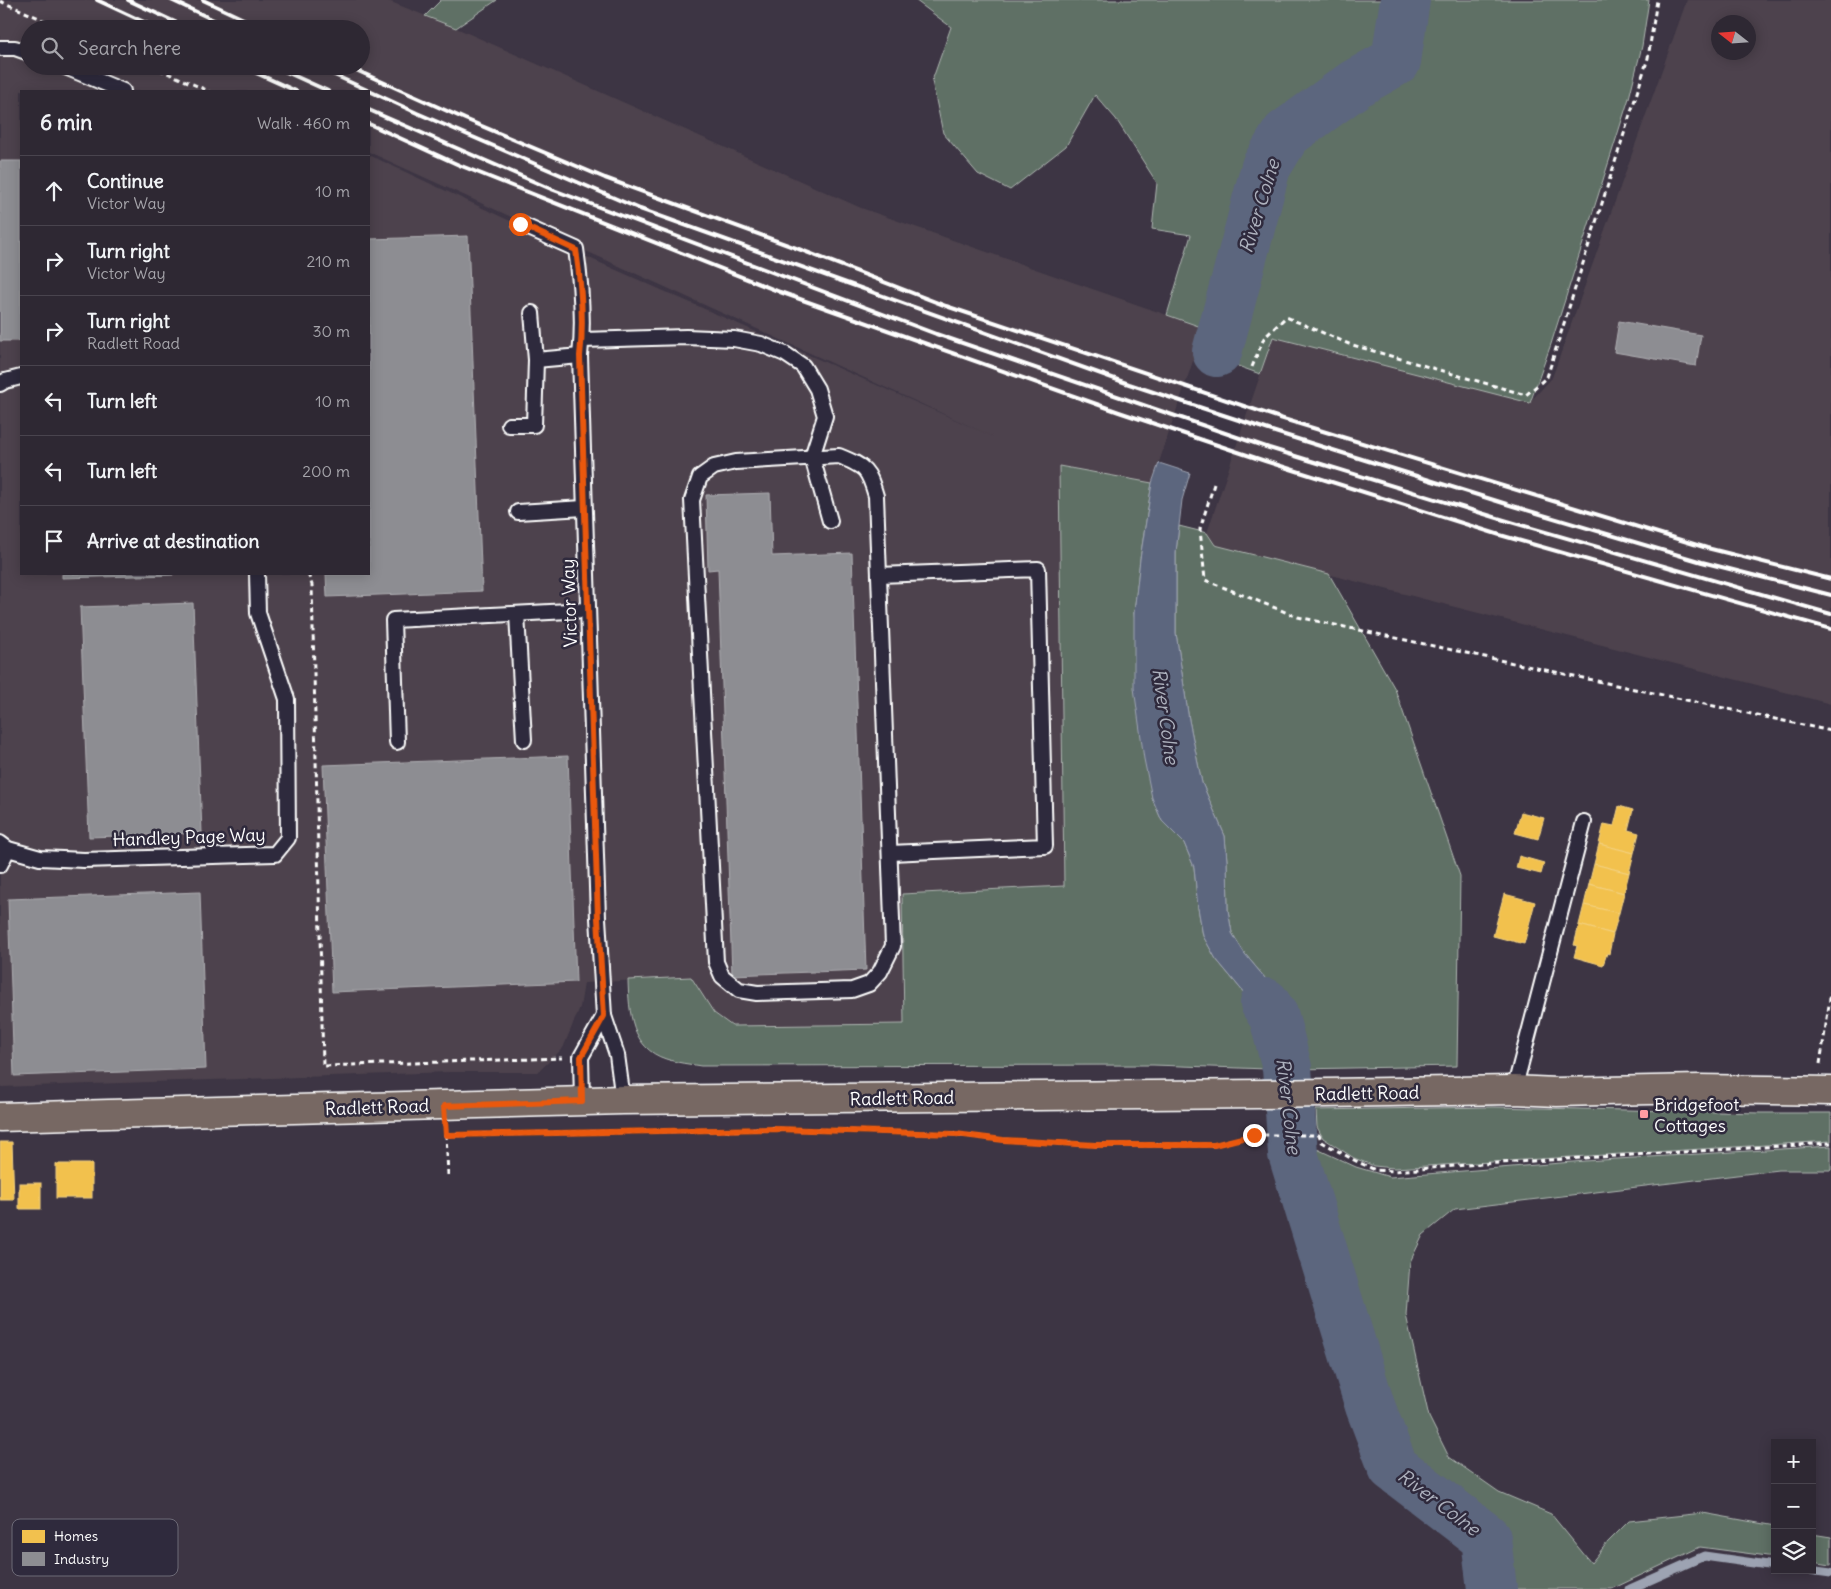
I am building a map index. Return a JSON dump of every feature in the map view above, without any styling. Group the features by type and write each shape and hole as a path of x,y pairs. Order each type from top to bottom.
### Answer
{"main road":[{"name":"Radlett Road","path":"0,1117 623,1100 1514,1090 1558,1092 1699,1089 1817,1091"}],"lane":[{"path":"0,48 20,50"},
{"path":"78,75 92,84 119,90"},
{"name":"Victor Way","path":"520,224 576,250 579,268 584,508 598,918 604,1016 618,1055 623,1100"},
{"path":"509,426 534,425 536,360 532,313"},
{"path":"582,340 686,337 734,339 761,344 785,354 803,366 817,389 825,416 812,457 830,521"},
{"path":"536,360 580,356"},
{"path":"0,384 20,378"},
{"path":"839,456 857,463 870,475 876,496 893,946 880,972 868,984 852,990 757,993 738,990 722,976 716,962 692,500 700,477 714,467 736,462 812,457 839,456"},
{"path":"518,512 584,508"},
{"path":"879,575 1038,569 1044,846 890,853"},
{"name":"Handley Page Way","path":"4,846 40,858 84,860 275,854 288,838 288,699 258,614 257,575"},
{"path":"397,742 393,620 588,610"},
{"path":"517,614 524,740"},
{"path":"1514,1090 1584,822"},
{"path":"0,865 4,846"},
{"path":"582,1101 581,1057 604,1016"}],"path":[{"path":"1252,367 1264,338 1286,317 1349,344 1526,395 1547,377 1648,58 1657,0"},
{"path":"0,1 43,20"},
{"path":"172,75 207,90"},
{"path":"1214,484 1200,529 1205,580 1298,617 1831,731"},
{"path":"308,575 312,586 323,1066 581,1057"},
{"path":"1817,1091 1831,992"},
{"path":"444,1106 448,1175"},
{"path":"446,1135 775,1129 956,1134 1003,1140 1106,1145 1214,1145 1254,1135 1319,1135 1322,1142 1354,1160 1375,1170 1394,1171 1831,1143"}],"shaded area":[{"path":"0,0 386,0 456,28 861,208 1204,328 1152,483 1059,466 1064,886 902,894 904,1024 732,1026 714,1013 691,977 584,983 580,1007 563,1048 538,1072 449,1072 0,1087"},
{"path":"1687,0 1831,0 1831,704 1215,545 1207,533 1273,337 1530,402 1552,378"}],"green space":[{"path":"441,0 497,0 456,28 425,16"},
{"path":"915,0 1649,0 1642,46 1629,98 1551,344 1530,403 1273,337 1260,374 1196,351 1204,328 1167,315 1191,235 1152,229 1157,183 1116,119 1095,95 1066,146 1010,190 978,174 943,133 932,81 951,27"},
{"path":"1059,466 1152,483 1134,613 1152,798 1162,821 1184,843 1194,867 1203,936 1216,959 1250,1000 1261,1025 1268,1049 1268,1069 1153,1065 701,1066 670,1060 654,1054 645,1047 634,1027 629,1004 628,980 691,977 714,1013 732,1026 904,1024 902,894 1064,886"},
{"path":"1179,526 1207,533 1215,545 1329,574 1395,689 1460,876 1457,1066 1298,1069 1293,1037 1270,984 1245,954 1232,933 1228,910 1225,836 1202,783 1189,720 1176,633 1176,552"},
{"path":"1492,1107 1831,1113 1831,1141 1394,1168 1374,1166 1354,1158 1323,1138 1317,1127 1316,1110"},
{"path":"1831,1146 1831,1170 1778,1170 1455,1209 1423,1235 1410,1262 1406,1315 1429,1417 1449,1457 1499,1492 1551,1514 1591,1563 1607,1543 1629,1521 1703,1513 1771,1525 1771,1556 1700,1547 1612,1589 1499,1589 1493,1531 1395,1461 1303,1149 1317,1149 1356,1167 1390,1177 1585,1161"},
{"path":"1816,1535 1831,1537 1831,1565 1816,1563"}],"water":[{"path":"1159,463 1190,473 1182,500 1176,552 1176,633 1189,720 1202,783 1225,836 1228,910 1232,933 1245,954 1270,984 1282,1004 1293,1037 1298,1069 1268,1069 1268,1049 1261,1025 1250,1000 1216,959 1203,936 1194,867 1184,843 1162,821 1152,798 1144,759 1134,688 1134,613 1152,483"}],"building: Homes":[{"path":"1619,806 1633,810 1628,830 1639,833 1634,853 1599,844 1604,824 1614,826"},
{"path":"1521,812 1544,818 1538,839 1515,833"},
{"path":"1599,844 1634,853 1629,873 1594,864"},
{"path":"1519,856 1544,863 1541,874 1516,868"},
{"path":"1594,864 1629,873 1624,893 1589,884"},
{"path":"1589,884 1624,893 1619,913 1584,905"},
{"path":"1504,894 1535,902 1524,944 1493,936"},
{"path":"1584,905 1619,913 1613,934 1579,925"},
{"path":"1579,925 1613,934 1609,954 1607,953 1603,965 1574,957 1577,946 1574,945"},
{"path":"0,1142 12,1142 14,1200 0,1200"},
{"path":"56,1164 92,1164 92,1198 56,1198"},
{"path":"19,1183 41,1183 41,1209 19,1209"}],"building: Industry":[{"path":"0,161 20,161 20,341 0,341"},
{"path":"468,236 482,591 327,597 326,575 370,575 370,239"},
{"path":"1619,321 1701,335 1696,366 1614,352"},
{"path":"770,493 772,556 852,553 866,970 732,975 718,569 708,570 706,495"},
{"path":"62,575 173,575 62,578"},
{"path":"193,603 202,833 89,837 80,607"},
{"path":"568,756 576,982 332,992 323,765"},
{"path":"200,892 206,1069 14,1076 8,899"}],"waterway":[{"name":"River Colne","path":"1217,352 1266,167 1286,134 1355,84 1396,61 1405,0"},
{"name":"River Colne","path":"1265,1003 1274,1017 1287,1068 1293,1154 1370,1406 1393,1467 1486,1538 1492,1589"},
{"path":"1630,1589 1704,1556 1771,1565"},
{"path":"1816,1571 1831,1573"}],"railway":[{"path":"97,0 140,20"},
{"path":"128,0 171,20"},
{"path":"171,0 214,20"},
{"path":"203,0 246,20"},
{"path":"261,75 294,90"},
{"path":"293,75 326,90"},
{"path":"335,75 367,90"},
{"path":"367,75 605,178 796,248 946,306 1280,418 1707,548 1831,579"},
{"path":"370,91 640,209 1129,384 1275,432 1513,506 1702,562 1831,595"},
{"path":"370,110 551,189 936,334 1269,448 1504,520 1831,614"},
{"path":"370,124 459,165 780,292 1119,412 1265,461 1500,535 1831,629"}],"place":[{"name":"Bridgefoot Cottages","path":"1644,1114"}],"route":[{"path":"520,224 576,250 579,268 584,508 598,918 604,1016 581,1057 582,1101 444,1106 446,1135 775,1129 956,1134 1003,1140 1096,1145 1214,1145 1254,1135"}]}
